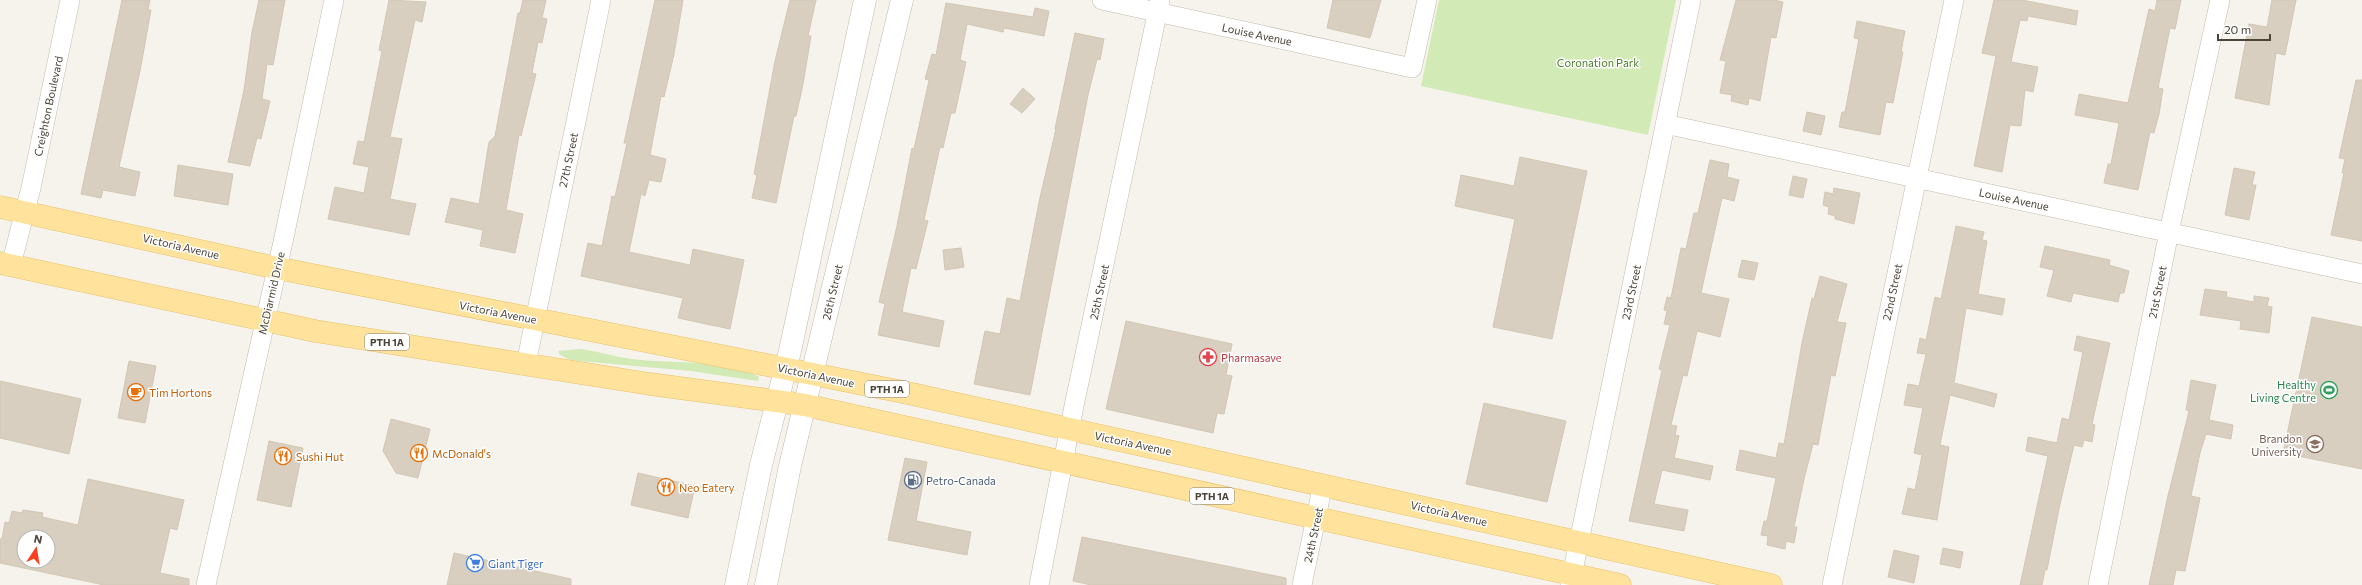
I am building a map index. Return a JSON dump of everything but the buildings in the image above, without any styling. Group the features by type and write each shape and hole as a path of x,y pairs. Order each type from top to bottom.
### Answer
{"main road":[{"name":"Victoria Avenue","path":"0,207 277,268 903,392 1070,430 1323,484 1770,585"},
{"name":"PTH 1A","path":"6,264 265,321 526,364 805,405 1316,518 1571,580 1620,585"}],"street":[{"name":"Creighton Boulevard","path":"6,264 25,212 70,0"},
{"name":"McDiarmid Drive","path":"206,585 277,268 334,0"},
{"name":"27th Street","path":"526,364 601,0"},
{"path":"736,585 749,523 786,369 865,0"},
{"name":"26th Street","path":"766,585 805,405 902,0"},
{"name":"Louise Avenue","path":"1102,0 1159,6 1412,68 1427,0"},
{"name":"23rd Street","path":"1571,580 1691,0"},
{"name":"22nd Street","path":"1832,585 1954,0"},
{"name":"21st Street","path":"2098,585 2169,232 2220,0"},
{"name":"25th Street","path":"1039,585 1159,6"},
{"name":"Louise Avenue","path":"1665,124 2362,274"},
{"name":"24th Street","path":"1302,585 1323,484"},
{"path":"749,523 778,528"}],"green space":[{"name":"Coronation Park","path":"1439,0 1676,0 1648,135 1421,86"},
{"path":"580,349 632,359 697,363 731,367 746,371 759,377 758,381 691,371 570,360 559,354 559,351"}],"place":[{"name":"Pharmasave","path":"1208,357"},
{"name":"Healthy Living Centre","path":"2329,390"},
{"name":"Tim Hortons","path":"136,392"},
{"name":"Brandon University","path":"2315,444"},
{"name":"McDonald's","path":"419,453"},
{"name":"Sushi Hut","path":"283,456"},
{"name":"Petro-Canada","path":"913,480"},
{"name":"Neo Eatery","path":"666,487"},
{"name":"Giant Tiger","path":"475,563"}]}
